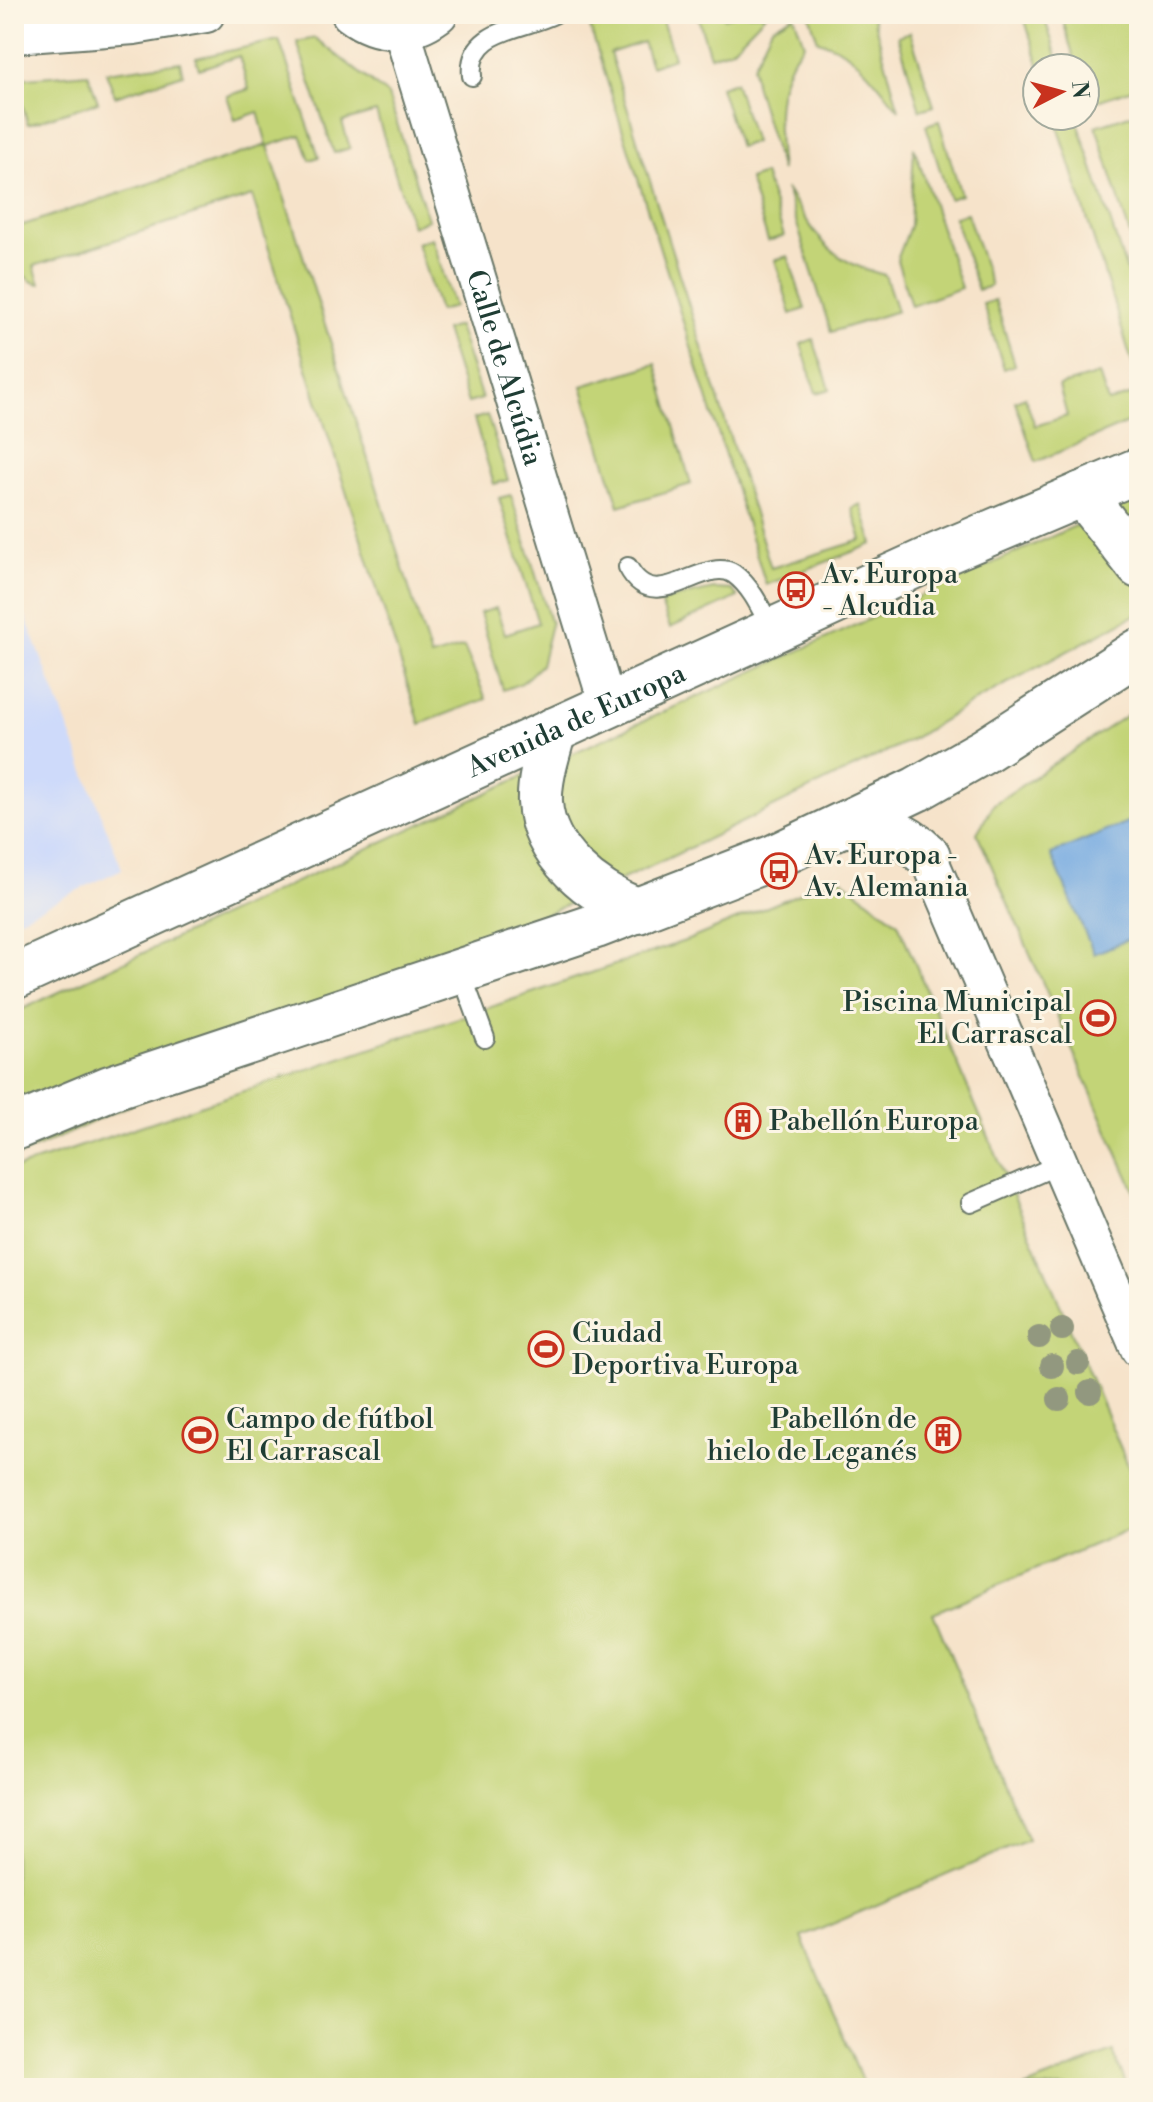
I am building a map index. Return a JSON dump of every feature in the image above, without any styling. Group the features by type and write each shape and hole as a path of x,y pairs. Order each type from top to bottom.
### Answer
{"main road":[{"name":"Avenida de Europa","path":"14,977 938,555 1139,470"},
{"path":"1082,494 1139,566"},
{"path":"14,1128 110,1088 716,882 844,825 950,771 1021,729 1134,649"},
{"path":"554,730 540,789 545,828 562,856 582,877 607,897 638,911"},
{"path":"844,825 877,826 889,830 928,856 935,806 950,771"}],"street":[{"path":"14,35 134,26 206,14"},
{"path":"350,14 362,23 381,30 402,31 424,24 439,14"},
{"name":"Calle de Alcúdia","path":"402,31 608,706"},
{"path":"928,856 1139,1349"}],"lane":[{"path":"472,76 474,53 481,42 495,34 554,14"},
{"path":"628,567 638,582 653,587 671,587 714,571 731,572 743,582 772,630"},
{"path":"460,970 485,1038"},
{"path":"971,1203 1060,1164"}],"shaded area":[{"path":"14,586 122,869 14,921"}],"green space":[{"path":"586,14 660,14 674,58 651,66 643,42 610,53 771,568 862,540 852,508 861,504 873,544 766,585"},
{"path":"697,14 722,14 724,18 735,14 766,14 732,49 710,56"},
{"path":"809,14 872,14 899,110 854,59 818,41"},
{"path":"1023,14 1043,14 1056,52 1035,52"},
{"path":"1061,14 1139,14 1139,87 1101,100 1101,52 1072,52"},
{"path":"794,15 804,44 793,58 781,89 778,137 781,171 755,84 753,66 772,27"},
{"path":"910,32 934,106 920,110 898,36"},
{"path":"315,38 388,95 428,220 412,226 376,112 342,122 350,148 334,153 297,42"},
{"path":"279,40 319,157 310,160 301,135 268,146 431,657 464,647 486,699 420,724 252,196 34,266 40,284 25,277 16,254 14,228 267,145 258,112 235,120 227,96 249,89 239,56 199,69 196,58"},
{"path":"180,62 183,74 115,96 106,72"},
{"path":"88,73 98,102 28,124 15,79"},
{"path":"735,82 754,142 739,147 720,87"},
{"path":"1139,112 1139,246 1134,248 1098,132 1101,132 1101,124"},
{"path":"939,121 961,195 949,199 926,125"},
{"path":"1060,132 1081,132 1139,309 1139,384"},
{"path":"914,147 961,288 911,306 897,260 910,226"},
{"path":"764,174 784,236 768,241 749,179"},
{"path":"786,189 816,233 836,254 885,275 897,311 831,332"},
{"path":"967,213 991,286 978,290 954,217"},
{"path":"432,238 454,307 439,311 417,243"},
{"path":"788,256 805,309 791,314 775,260"},
{"path":"995,300 1015,365 1004,369 983,304"},
{"path":"458,326 482,399 468,403 445,330"},
{"path":"813,339 830,389 816,393 801,344"},
{"path":"656,364 691,484 619,506 582,386"},
{"path":"1099,374 1108,402 1139,393 1139,418 1036,462 1015,401 1025,397 1035,426 1067,416 1059,386"},
{"path":"487,415 508,480 494,484 474,419"},
{"path":"511,495 551,624 541,665 522,683 503,690 480,613 496,608 505,634 538,623 499,498"},
{"path":"1139,497 1139,613 976,700 914,738 673,856 14,1158 14,1013 597,742"},
{"path":"714,589 732,590 738,597 670,628 660,601"},
{"name":"Piscina Municipal El Carrascal","path":"1139,707 1139,1202 977,833 994,804"},
{"name":"Ciudad Deportiva Europa","path":"839,877 898,923 1139,1491 1139,1525 933,1613 1028,1840 802,1937 865,2088 14,2088 14,1169 688,940"},
{"path":"1113,2052 1128,2088 1024,2088"}],"water":[{"path":"1139,817 1139,935 1094,954 1051,854"}],"place":[{"name":"Av. Europa - Alcudia","path":"796,590"},
{"name":"Av. Europa - Av. Alemania","path":"779,871"},
{"name":"Piscina Municipal El Carrascal","path":"1098,1018"},
{"name":"Pabellón Europa","path":"743,1121"},
{"name":"Ciudad Deportiva Europa","path":"546,1349"},
{"name":"Campo de fútbol El Carrascal","path":"200,1435"},
{"name":"Pabellón de hielo de Leganés","path":"943,1435"}]}
